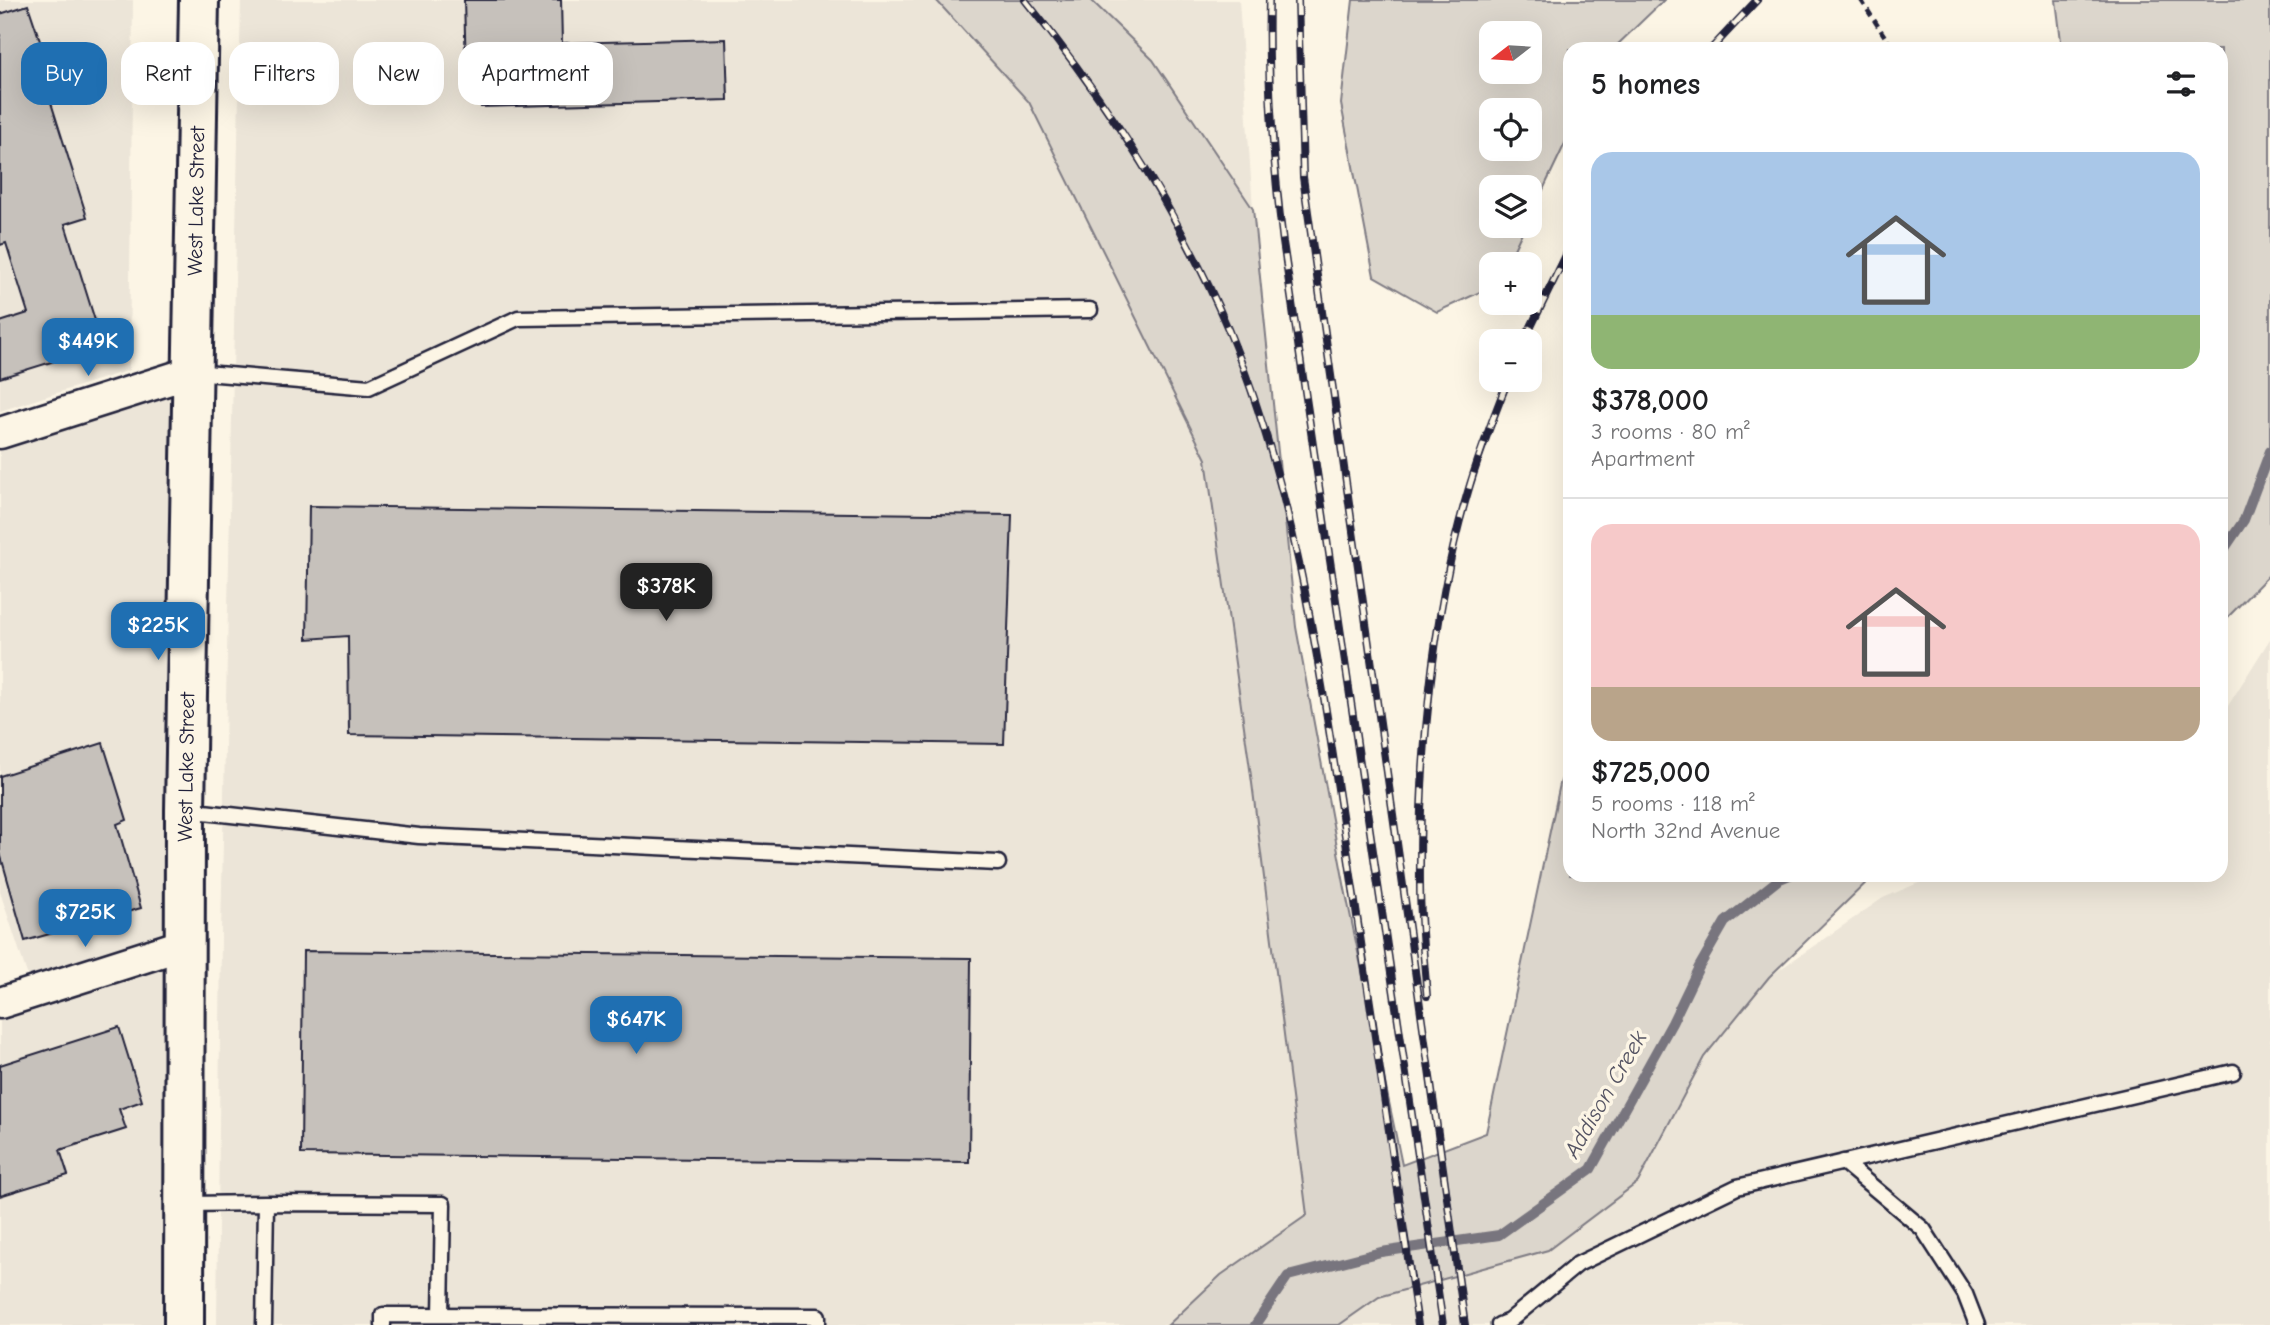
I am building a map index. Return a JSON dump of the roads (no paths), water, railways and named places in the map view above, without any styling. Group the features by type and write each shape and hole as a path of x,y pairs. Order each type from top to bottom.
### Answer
{"main road":[{"name":"West Lake Street","path":"184,1325 185,810 199,0"}],"street":[{"path":"0,433 192,372"},
{"path":"0,1003 185,944"}],"lane":[{"path":"192,372 369,387 518,318 1090,310"},
{"path":"185,810 419,836 999,863"},
{"path":"1499,1325 1509,1321 1578,1264 1737,1186 2234,1072"},
{"path":"1843,1163 1923,1229 1965,1294 1977,1325"},
{"path":"264,1325 266,1203"},
{"path":"185,1204 443,1204 441,1315"},
{"path":"383,1325 383,1315 818,1316 818,1325"}],"waterway":[{"name":"Addison Creek","path":"2228,544 2244,520 2270,451"},
{"name":"Addison Creek","path":"1255,1325 1288,1276 1381,1252 1499,1235 1591,1169 1725,922 1775,882"}],"railway":[{"path":"1025,0 1112,117 1186,241 1228,329 1270,449 1301,572 1324,697 1418,1325"},
{"path":"1269,0 1271,121 1283,242 1443,1325"},
{"path":"1298,0 1303,177 1465,1325"},
{"path":"1718,42 1757,0"},
{"path":"1530,329 1563,261"},
{"path":"1427,996 1421,912 1420,837 1425,738 1436,638 1467,495 1503,392"}]}
